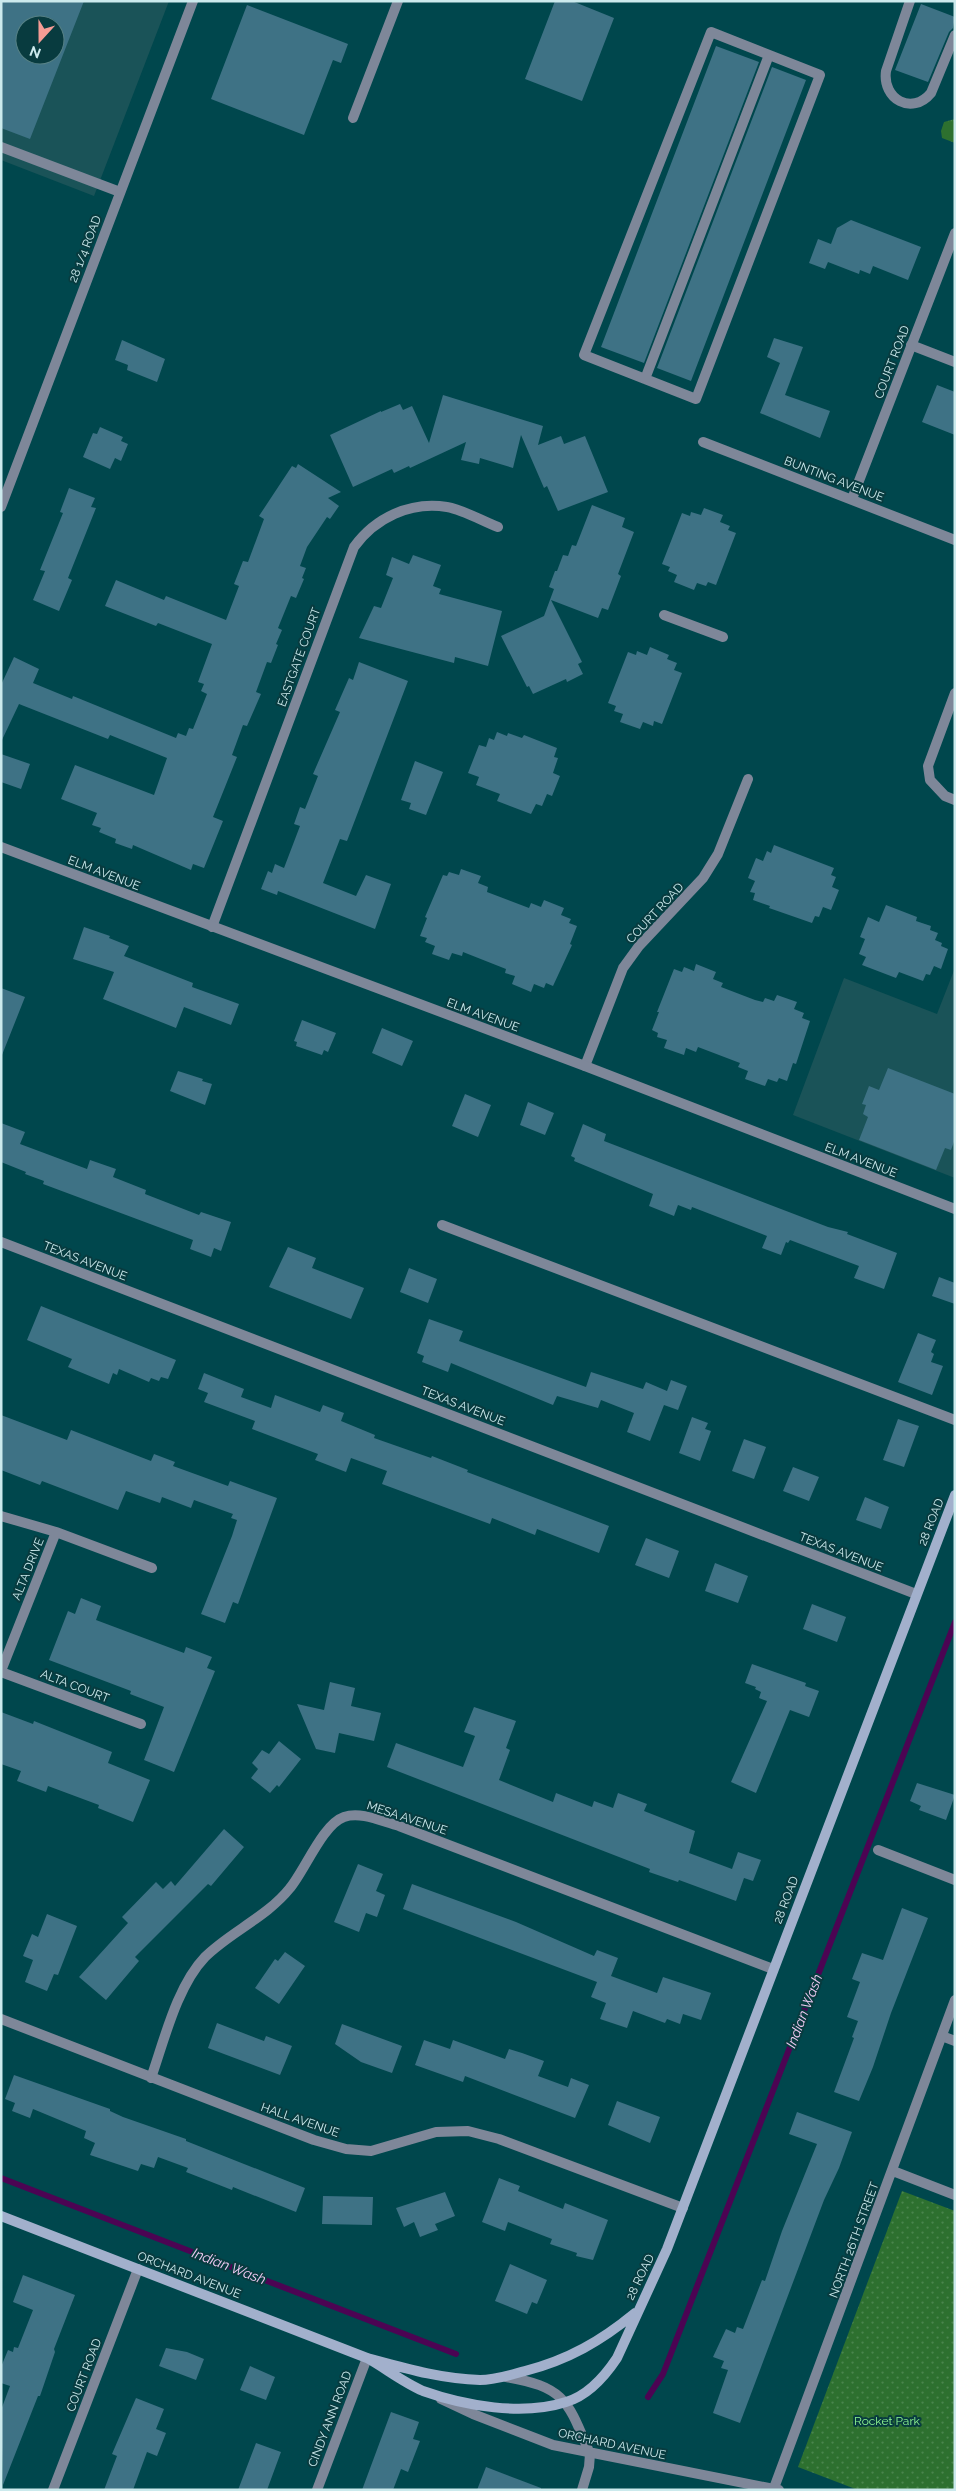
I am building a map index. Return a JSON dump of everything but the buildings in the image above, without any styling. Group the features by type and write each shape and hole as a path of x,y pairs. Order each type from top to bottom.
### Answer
{"main road":[{"name":"28 ROAD","path":"422,2390 479,2404 539,2407 567,2402 591,2387 606,2374 626,2340 636,2312 660,2265 683,2208 955,1495"},
{"name":"ORCHARD AVENUE","path":"1,2216 367,2358 414,2371 455,2378 482,2380 506,2376"},
{"name":"28 ROAD","path":"506,2376 571,2356 599,2341 636,2312"},
{"name":"ORCHARD AVENUE","path":"367,2358 422,2390"}],"street":[{"name":"28 1/4 ROAD","path":"1,507 192,1"},
{"path":"353,118 398,1"},
{"path":"910,1 884,81 888,91 895,99 906,104 917,104 931,94 955,36"},
{"path":"711,32 769,55 820,75 696,399 584,355 711,32"},
{"path":"645,379 769,55"},
{"path":"1,147 120,192"},
{"name":"COURT ROAD","path":"852,499 955,234"},
{"path":"911,345 955,362"},
{"name":"BUNTING AVENUE","path":"703,442 955,540"},
{"name":"EASTGATE COURT","path":"212,927 350,557 358,541 383,518 418,507 448,508 498,526"},
{"path":"664,615 723,637"},
{"path":"955,693 928,766 930,780 945,796 955,800"},
{"name":"COURT ROAD","path":"585,1066 623,968 639,946 703,878 718,854 748,779"},
{"name":"ELM AVENUE","path":"1,847 585,1066 955,1209"},
{"path":"442,1224 955,1420"},
{"name":"TEXAS AVENUE","path":"1,1242 916,1594"},
{"path":"1,1516 56,1532 152,1568"},
{"name":"ALTA DRIVE","path":"1,1671 56,1532"},
{"name":"ALTA COURT","path":"1,1671 140,1724"},
{"name":"MESA AVENUE","path":"151,2078 178,2001 205,1957 265,1912 289,1890 305,1869 316,1846 329,1828 344,1817 360,1815 399,1826 773,1969"},
{"path":"878,1850 955,1880"},
{"name":"NORTH 26TH STREET","path":"777,2489 955,2000"},
{"name":"HALL AVENUE","path":"1,2020 314,2140 346,2149 371,2151 436,2132 468,2131 499,2139 683,2208"},
{"path":"942,2036 955,2040"},
{"path":"893,2171 955,2195"},
{"name":"COURT ROAD","path":"54,2490 138,2269"},
{"name":"CINDY ANN ROAD","path":"317,2490 367,2358"},
{"name":"ORCHARD AVENUE","path":"506,2376 537,2382 551,2389 567,2402"},
{"name":"ORCHARD AVENUE","path":"422,2390 473,2414 553,2445 745,2486 777,2489"},
{"path":"567,2402 590,2454 589,2467 582,2490"}],"shaded area":[{"path":"1,1 169,1 94,196 1,160"},
{"path":"955,968 955,1178 793,1115 844,978 937,1014"}],"green space":[{"path":"955,119 955,143 942,138 941,131 944,122"},
{"name":"Rocket Park","path":"902,2191 955,2211 955,2490 858,2490 798,2467"}],"waterway":[{"name":"Indian Wash","path":"648,2397 663,2374 955,1622"},
{"name":"Indian Wash","path":"1,2178 456,2354"}]}
